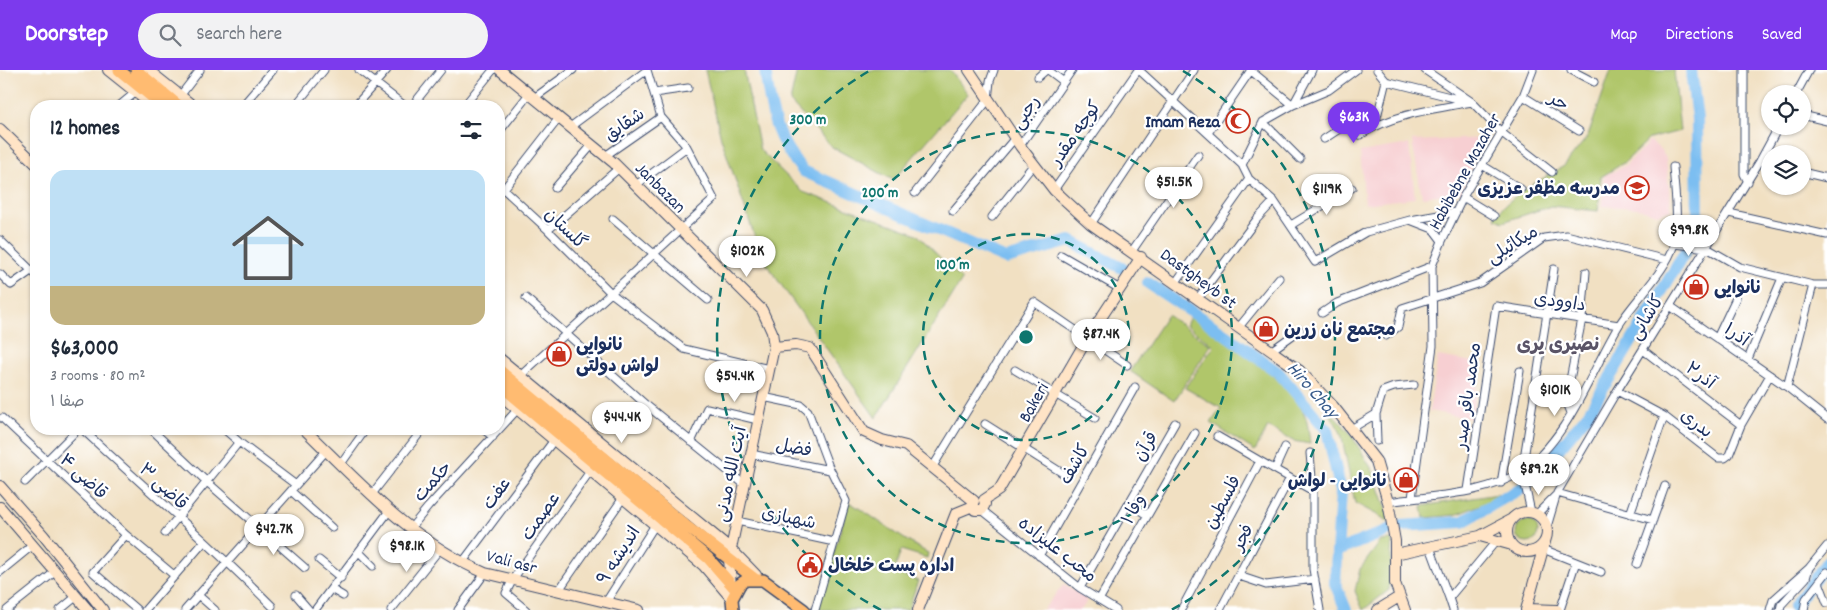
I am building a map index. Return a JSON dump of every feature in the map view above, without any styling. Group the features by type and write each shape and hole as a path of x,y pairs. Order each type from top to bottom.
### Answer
{"main road":[{"path":"108,70 146,100"},
{"path":"119,70 156,100"},
{"path":"136,70 179,100"},
{"path":"148,70 179,100"},
{"name":"Janbazan","path":"499,70 619,168 762,310 772,332 774,347"},
{"name":"Dastgheyb st","path":"969,70 988,100 1054,190 1092,224 1300,371 1351,429 1376,461 1392,521 1395,541 1395,583 1405,610"},
{"path":"0,128 30,158"},
{"name":"Bakeri","path":"918,610 956,513 978,505 999,490 1025,450 1087,339 1120,289 1136,254"},
{"name":"محب علیزاده","path":"774,347 796,345 810,348 864,432 882,440 906,446 978,505"},
{"name":"آیت‌ الله مدنی","path":"733,597 730,554 774,347"},
{"path":"505,363 759,580 801,609"},
{"path":"505,375 685,525 730,554"},
{"path":"505,389 700,552 733,597"},
{"path":"505,399 704,566 733,597"},
{"name":"Vali asr","path":"311,435 410,529 439,550 462,563 485,573 639,610"},
{"path":"0,486 4,499 44,536 103,610"},
{"path":"0,507 88,610"},
{"path":"1395,554 1480,536 1524,513 1534,513 1547,527 1540,565 1526,609 1558,610"},
{"path":"1512,519 1507,532 1512,544"},
{"path":"1480,536 1512,544 1526,552 1540,565"},
{"path":"1526,552 1537,550 1544,546"},
{"path":"733,597 746,580 759,580"},
{"path":"1378,610 1399,596"}],"street":[{"path":"181,100 200,70"},
{"path":"247,100 273,70"},
{"path":"300,100 324,70"},
{"path":"360,70 397,100"},
{"path":"361,100 386,70"},
{"path":"417,100 441,70"},
{"path":"470,100 499,70"},
{"path":"505,125 531,96 573,70"},
{"path":"520,376 714,199 687,147 661,117 647,70 570,127"},
{"path":"915,193 988,100 990,81 994,70"},
{"path":"1038,77 1047,70 1064,82"},
{"name":"رجبی","path":"954,212 1018,142 1072,70"},
{"path":"1138,70 1242,165 1249,179 1274,201 1315,262 1366,232 1410,220 1456,212"},
{"name":"کوچه مقدر","path":"1054,190 1138,70"},
{"path":"1092,224 1194,70"},
{"path":"1208,133 1250,70 1293,104"},
{"path":"1293,104 1312,70"},
{"path":"1242,165 1263,122 1293,104 1329,90 1356,70"},
{"path":"1377,70 1386,81 1472,102"},
{"path":"1425,70 1472,102 1502,133 1552,172"},
{"name":"Habibebne Mazaher","path":"1412,498 1433,346 1434,298 1432,266 1463,197 1523,96 1533,70"},
{"path":"1571,70 1594,82"},
{"path":"1744,70 1744,174 1748,182"},
{"path":"1801,85 1809,70"},
{"path":"1375,125 1386,81"},
{"path":"654,93 688,88"},
{"path":"126,100 136,92"},
{"name":"حر","path":"1523,96 1579,131"},
{"path":"1324,139 1350,122 1360,135 1375,125 1420,112 1472,102"},
{"name":"شقایق","path":"605,156 661,117"},
{"path":"1811,117 1827,121"},
{"path":"505,183 559,118"},
{"path":"1263,122 1300,159"},
{"name":"کاشانی","path":"1547,527 1557,494 1617,391 1748,182 1774,135"},
{"path":"555,188 592,145"},
{"path":"636,186 687,147"},
{"path":"1136,254 1198,155"},
{"path":"992,216 1034,164"},
{"path":"1482,165 1521,190"},
{"path":"1388,502 1501,483 1522,471 1544,452 1590,382 1619,325 1667,260 1674,244 1677,211 1673,167"},
{"path":"548,230 619,168"},
{"path":"1811,174 1827,178"},
{"path":"1176,282 1249,179"},
{"path":"1291,225 1352,188"},
{"name":"گلستان","path":"505,192 548,230 611,293 684,349 769,369"},
{"path":"1463,197 1494,216"},
{"path":"1198,298 1257,219 1274,201"},
{"path":"1729,213 1827,235"},
{"path":"614,219 708,300"},
{"path":"1410,220 1433,230 1442,241"},
{"name":"میکائیلی","path":"1386,336 1398,327 1402,308 1480,283 1544,238 1566,235 1667,260"},
{"path":"0,240 30,269"},
{"path":"1674,244 1707,248 1740,267 1814,285 1827,285"},
{"path":"1062,254 1120,289"},
{"path":"1322,312 1337,303 1432,266"},
{"path":"1554,269 1522,471 1534,513 1557,494 1653,520"},
{"path":"1571,413 1566,400 1582,319 1586,272"},
{"path":"0,274 11,285 30,275"},
{"path":"1239,327 1280,278"},
{"path":"1748,359 1782,278"},
{"path":"1787,387 1814,285"},
{"path":"526,298 645,404 744,485"},
{"path":"1717,338 1736,298"},
{"path":"932,468 1034,302 1127,365"},
{"name":"داوودی","path":"1496,306 1619,325"},
{"name":"محمد باقر صدر","path":"1468,490 1496,306"},
{"name":"آذر۱","path":"1670,306 1748,359 1826,418"},
{"path":"1272,350 1300,330"},
{"name":"آذر۲","path":"1643,350 1742,425"},
{"path":"1015,370 1094,418"},
{"path":"1501,483 1520,371"},
{"path":"1742,425 1770,375"},
{"path":"1377,441 1376,414 1383,391 1394,386 1414,385"},
{"name":"کاشف","path":"1039,556 1135,387"},
{"name":"بدری","path":"1617,391 1664,416 1718,458 1725,458 1729,455 1742,425"},
{"path":"763,397 801,405 808,411 830,470 846,501 815,610"},
{"path":"692,442 707,408 758,420"},
{"path":"1826,418 1827,409"},
{"name":"حکمت","path":"505,424 518,410"},
{"path":"1351,429 1376,414"},
{"path":"1630,514 1664,416"},
{"name":"قاضی ۴","path":"2,418 126,535 175,576"},
{"name":"قرآن","path":"1080,588 1175,423"},
{"path":"985,424 1064,474"},
{"name":"وفا ۱","path":"1099,600 1195,433"},
{"path":"24,482 72,435"},
{"name":"قاضی ۳","path":"88,435 177,518 229,562 272,606"},
{"path":"157,435 258,528 305,568"},
{"path":"231,435 293,488 332,528"},
{"path":"341,464 362,435"},
{"path":"372,494 418,435"},
{"path":"1216,436 1260,462"},
{"name":"حکمت","path":"410,529 493,437"},
{"name":"عفت","path":"462,563 554,440"},
{"path":"165,533 239,442"},
{"path":"1275,469 1285,447"},
{"path":"185,610 327,450"},
{"path":"1310,453 1315,579 1320,610"},
{"name":"فضل","path":"751,454 830,470"},
{"name":"فلسطین","path":"1182,610 1260,462 1312,491"},
{"name":"عصمت","path":"526,610 506,593 513,580 591,470"},
{"name":"فجر","path":"1220,610 1290,478"},
{"path":"1637,564 1665,486"},
{"path":"559,590 623,498"},
{"path":"1130,504 1148,515"},
{"name":"محب علیزاده","path":"978,505 1080,588 1116,610"},
{"path":"315,610 389,511"},
{"name":"شهبازی","path":"737,521 834,542"},
{"name":"اندیشه ۹","path":"606,602 655,525"},
{"path":"126,535 93,572 137,610"},
{"path":"1449,598 1497,540"},
{"path":"146,610 204,542"},
{"path":"0,572 33,545"},
{"path":"1544,546 1601,572"},
{"path":"1770,610 1773,600 1809,568 1827,546"},
{"path":"1430,547 1453,610"},
{"path":"391,610 439,550"},
{"path":"359,552 373,566"},
{"path":"320,560 340,578"},
{"path":"1558,610 1576,562"},
{"path":"1780,610 1781,605 1806,578 1809,568"},
{"path":"7,610 56,571"},
{"path":"1804,610 1806,599 1827,572"},
{"path":"458,610 485,573"},
{"path":"1239,576 1266,585 1315,579"},
{"path":"1819,582 1827,603"},
{"path":"332,589 343,596"},
{"path":"198,595 215,610"},
{"path":"296,595 309,610"},
{"path":"60,610 77,596"}],"shaded area":[{"path":"1485,138 1461,192 1422,197 1412,141"},
{"name":"مدرسه مظفر عزیزی","path":"1650,141 1660,149 1666,158 1671,209 1657,214 1637,208 1602,206 1604,176 1626,165"},
{"path":"1409,144 1415,198 1365,204 1360,152"},
{"path":"1438,356 1480,363 1472,419 1429,411"},
{"path":"1064,584 1088,600 1081,610 1043,610"}],"green space":[{"path":"705,70 744,70 760,150 803,192 917,234 962,280 876,418 762,258 721,138"},
{"path":"797,70 950,70 968,94 893,180 832,147 790,102"},
{"path":"1611,70 1674,70 1680,131 1649,139 1625,162 1601,177 1598,211 1551,206 1503,222 1495,218 1504,206 1520,192 1564,166 1588,136"},
{"path":"1167,315 1211,345 1174,401 1130,371"},
{"path":"1191,315 1254,359 1284,385 1304,413 1310,444 1293,441 1268,427 1255,451 1211,423 1221,408 1185,388 1214,346 1186,325"},
{"path":"1325,405 1350,433 1373,471 1392,523 1355,503 1341,433"},
{"path":"1498,494 1498,498 1455,515 1424,518 1422,506"},
{"path":"849,502 928,553 927,558 901,550 894,572 918,581 908,610 823,610 817,608"},
{"path":"1527,521 1535,524 1538,532 1535,540 1527,543 1519,540 1516,532 1519,524"},
{"path":"1392,540 1389,590 1363,610 1355,591 1360,569 1381,541"}],"waterway":[{"path":"765,70 775,124 785,146 803,171 1006,259 1070,241 1122,268"},
{"path":"1691,70 1697,119 1698,228 1692,239"},
{"path":"1533,480 1588,414 1687,249"},
{"name":"Hiro Chay","path":"1148,283 1222,332 1279,373 1327,430 1341,492 1335,583 1346,610"},
{"path":"1401,526 1462,522 1525,486"},
{"path":"1337,551 1394,528"},
{"path":"1794,607 1827,562"}],"place":[{"name":"Imam Reza","path":"1238,121"},
{"name":"مدرسه مظفر عزیزی","path":"1637,188"},
{"name":"نانوایی","path":"1696,287"},
{"name":"مجتمع نان زرین","path":"1266,329"},
{"name":"نانوایی لواش دولتی","path":"559,354"},
{"name":"نانوایی - لواش","path":"1406,480"},
{"name":"اداره پست خلخال","path":"810,565"}],"district":[{"name":"نصیری یری","path":"1558,343"}]}
